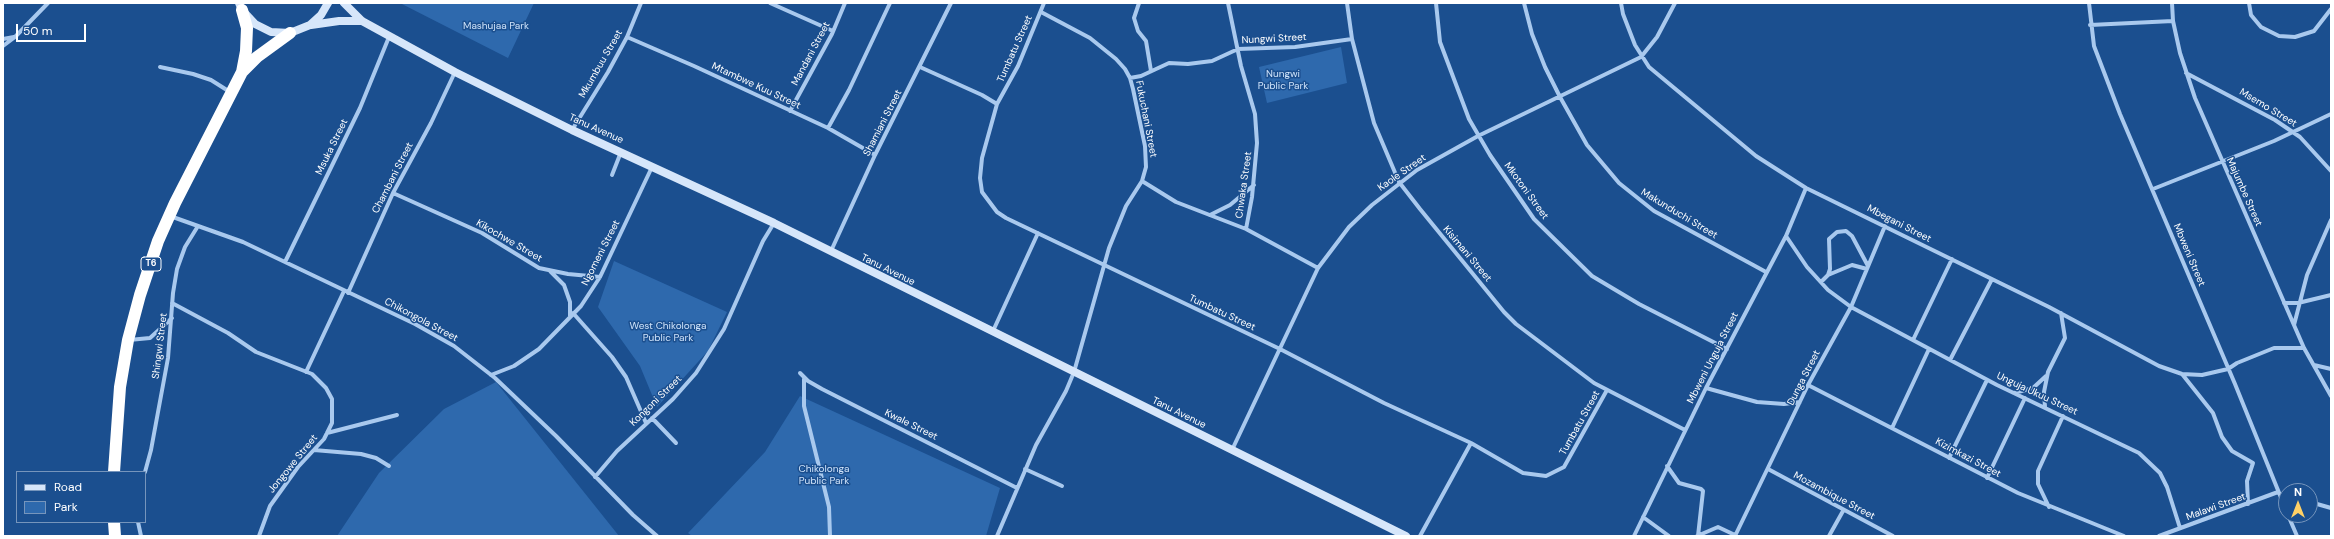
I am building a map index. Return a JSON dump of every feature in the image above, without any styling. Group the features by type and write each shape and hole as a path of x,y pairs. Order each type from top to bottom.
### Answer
{"highway":[{"name":"T6","path":"114,471 117,413 128,340 140,295 170,216 242,72 246,52 247,28 241,7"},
{"name":"T6","path":"242,72 257,57 290,33"},
{"path":"114,523 115,536"}],"street":[{"path":"3,46 48,3"},
{"name":"T6","path":"241,7 255,24 271,32 290,33 310,25 322,15 328,3"},
{"path":"344,3 362,21"},
{"name":"Mkumbuu Street","path":"572,130 627,37 641,3"},
{"path":"770,3 833,31"},
{"name":"Mandani Street","path":"790,111 833,31 846,3"},
{"path":"828,128 849,90 890,3"},
{"name":"Shamiani Street","path":"831,252 875,155 920,67 950,3"},
{"name":"Tumbatu Street","path":"1044,3 1015,72 997,104 982,158 980,178 982,192 997,212 1006,218 1103,266 1280,349 1384,403 1471,443 1523,474 1536,476 1555,474 1564,468 1607,390"},
{"path":"1139,3 1134,18 1138,31 1146,41 1151,71"},
{"name":"Chwaka Street","path":"1228,3 1255,114 1257,162 1246,229"},
{"name":"Kisimani Street","path":"1348,3 1352,38 1374,123 1399,182 1504,312 1581,375 1685,430"},
{"name":"Mkotoni Street","path":"1436,3 1438,30 1446,60 1478,136 1534,218 1584,269 1639,304 1727,349"},
{"name":"Makunduchi Street","path":"1524,3 1532,34 1560,97 1587,145 1627,191 1660,214 1766,272"},
{"name":"Mbegani Street","path":"1621,3 1623,14 1640,57 1649,67 1756,156 1806,188 2061,313 2159,366 2182,374 2202,375 2228,369 2237,363 2274,348 2304,348"},
{"name":"Kaole Street","path":"1232,450 1318,268 1348,227 1399,182 1417,170 1478,136 1640,57 1657,37 1674,3"},
{"name":"Mbweni Street","path":"2089,3 2090,25 2094,46 2120,114 2153,189 2278,492"},
{"name":"Majumbe Street","path":"2172,3 2173,21 2186,73 2222,163 2304,348 2331,396"},
{"path":"2249,3 2251,15 2261,27 2279,36 2289,37 2314,31 2331,9"},
{"name":"Fukuchani Street","path":"997,536 1025,469 1074,372 1103,266 1126,206 1142,181 1146,167 1146,158 1130,78 1121,64 1097,42 1040,12"},
{"path":"310,25 339,20 362,21"},
{"name":"Tanu Avenue","path":"362,21 455,72 572,130 774,223 1406,536"},
{"path":"2090,25 2173,21"},
{"path":"3,39 15,36"},
{"name":"Msuka Street","path":"285,262 360,108 390,37"},
{"name":"Mtambwe Kuu Street","path":"627,37 694,66 828,128 875,155"},
{"name":"Nungwi Street","path":"1130,78 1169,63 1188,64 1212,60 1238,49 1294,47 1352,38"},
{"path":"160,67 193,74 211,80 232,93"},
{"path":"920,67 982,95 997,104"},
{"name":"Chambani Street","path":"306,372 393,193 431,123 455,72"},
{"name":"Msemo Street","path":"2186,73 2275,120 2305,141 2331,171"},
{"path":"2153,189 2222,163 2293,133 2331,114"},
{"path":"612,175 621,152"},
{"name":"Ngomeni Street","path":"491,375 514,366 540,349 581,306 600,277 652,166"},
{"path":"1142,181 1176,202 1246,229 1318,268"},
{"path":"1210,215 1230,204 1254,184"},
{"name":"Mbweni Unguja Street","path":"1634,536 1706,388 1786,236 1806,188"},
{"name":"Kikochwe Street","path":"393,193 482,233 523,260 539,268 568,274 600,277"},
{"name":"Chikongola Street","path":"170,216 243,242 434,334 454,346 491,375 556,436 595,477 657,536"},
{"path":"2294,325 2306,275 2331,220"},
{"name":"Kongoni Street","path":"595,477 617,451 673,399 696,373 715,346 763,241 774,223"},
{"name":"Shingwi Street","path":"145,471 151,450 168,358 172,303 177,269 184,247 198,226"},
{"name":"Dunga Street","path":"1735,536 1808,385 1851,307 1885,226"},
{"path":"1828,275 1831,265 1829,239 1837,232 1846,231 1852,236 1867,268"},
{"path":"992,332 1038,233"},
{"name":"Unguja Ukuu Street","path":"1786,236 1821,282 1851,307 1987,380 2125,444 2148,460 2160,473 2168,487 2180,528"},
{"path":"1913,340 1952,259"},
{"path":"1821,282 1828,275 1852,265 1867,268"},
{"path":"548,270 564,285 570,302 572,314 612,357 626,377 646,423"},
{"path":"1950,360 1992,279"},
{"path":"2284,303 2300,303 2331,295"},
{"name":"Jongowe Street","path":"172,303 233,336 256,352 306,372 326,388 332,399 332,423 327,433 298,467 270,506 259,536"},
{"path":"2045,407 2044,392 2048,374 2063,344 2064,330 2061,313"},
{"path":"128,340 150,338 172,318"},
{"path":"1892,428 1929,349"},
{"path":"2314,365 2331,369"},
{"name":"Kwale Street","path":"800,373 804,379 1017,488"},
{"path":"2014,393 2033,388 2048,374"},
{"path":"2182,374 2213,413 2222,437 2232,451 2253,463 2247,481 2248,504"},
{"path":"804,379 804,406 829,507 830,536"},
{"path":"1949,458 1987,380"},
{"name":"Kizimkazi Street","path":"1808,385 1987,478 2050,507 2124,536"},
{"path":"1706,388 1757,402 1784,404 1800,402"},
{"path":"1987,478 2026,398"},
{"path":"327,433 397,415"},
{"path":"2050,507 2038,484 2038,472 2063,416"},
{"path":"652,418 676,443"},
{"path":"1420,536 1471,443"},
{"path":"314,450 361,454 376,458 389,466"},
{"path":"1668,466 1679,484 1701,489 1703,492 1697,536"},
{"path":"1025,469 1062,486"},
{"name":"Mozambique Street","path":"1768,469 1842,511 1893,536"},
{"name":"Malawi Street","path":"2159,536 2278,492"},
{"path":"2318,504 2331,508"},
{"path":"1829,536 1842,511"},
{"path":"1643,517 1669,536"},
{"path":"138,523 141,536"},
{"path":"2292,523 2298,536"},
{"path":"1697,536 1718,527 1735,536"}],"green space":[{"name":"Mashujaa Park","path":"400,3 534,3 508,58"},
{"name":"Nungwi Public Park","path":"1341,47 1347,83 1267,103 1259,67"},
{"name":"West Chikolonga Public Park","path":"614,261 727,312 708,351 657,407 640,366 598,307"},
{"path":"496,382 619,536 337,536 379,473 444,409"},
{"name":"Chikolonga Public Park","path":"800,396 1000,488 986,536 692,536 688,533 765,452"}]}
